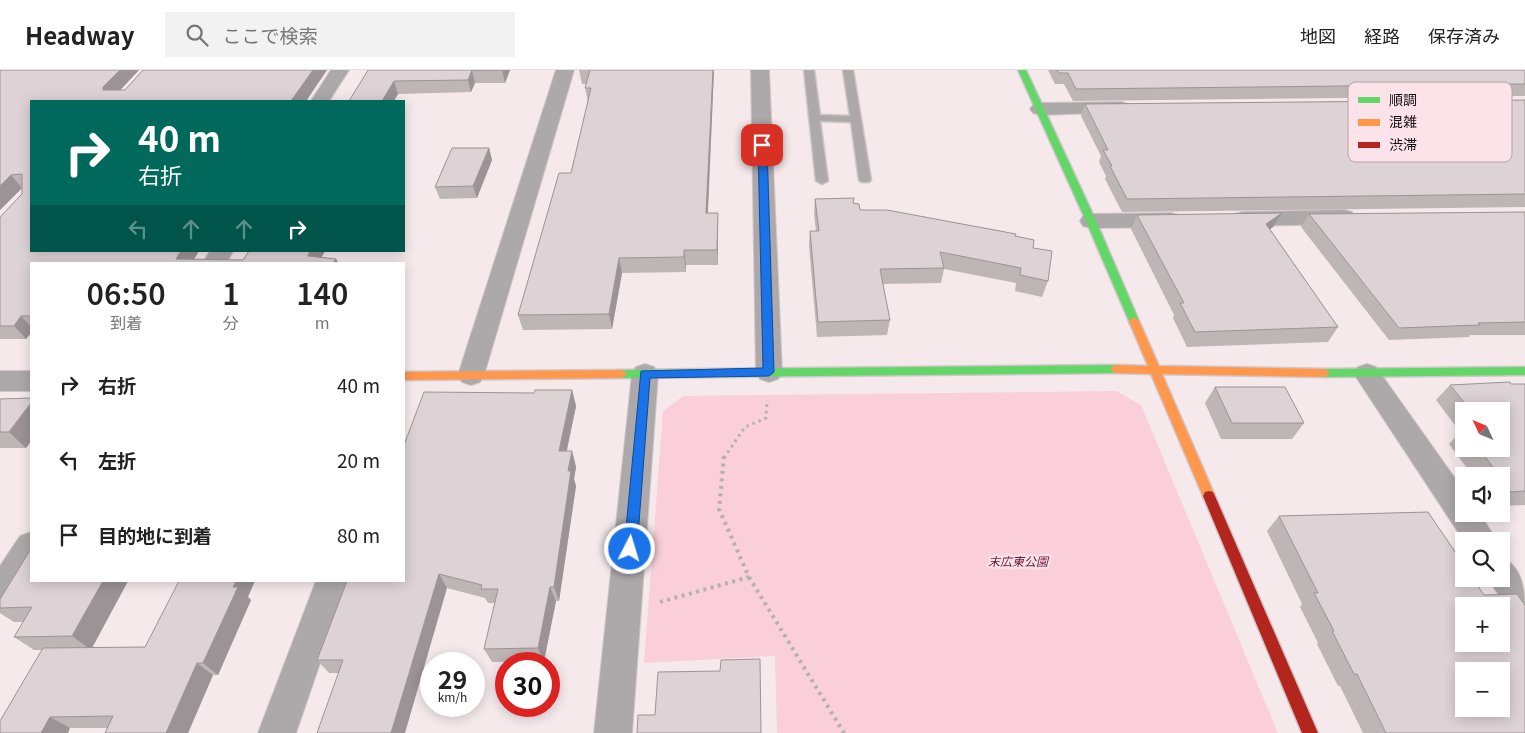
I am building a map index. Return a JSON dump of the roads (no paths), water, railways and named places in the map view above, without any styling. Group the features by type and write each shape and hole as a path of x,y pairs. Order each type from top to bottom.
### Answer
{"street":[{"path":"321,100 340,70"},
{"path":"471,375 565,70"},
{"path":"760,70 769,372"},
{"path":"1022,70 1091,221 1310,733"},
{"path":"1040,109 1139,108"},
{"path":"1219,219 1367,217"},
{"path":"1091,221 1190,219"},
{"path":"405,378 471,375 1155,369 1368,374 1525,371"},
{"path":"613,733 644,374"},
{"path":"1368,374 1475,532"},
{"path":"0,381 30,381"},
{"path":"0,594 30,548"},
{"path":"277,733 332,582"},
{"path":"1510,584 1525,606"}],"lane":[{"path":"809,70 822,181"},
{"path":"848,70 866,180"},
{"path":"815,118 856,119"}],"park label":[{"name":"末広東公園","path":"1018,562"}]}
